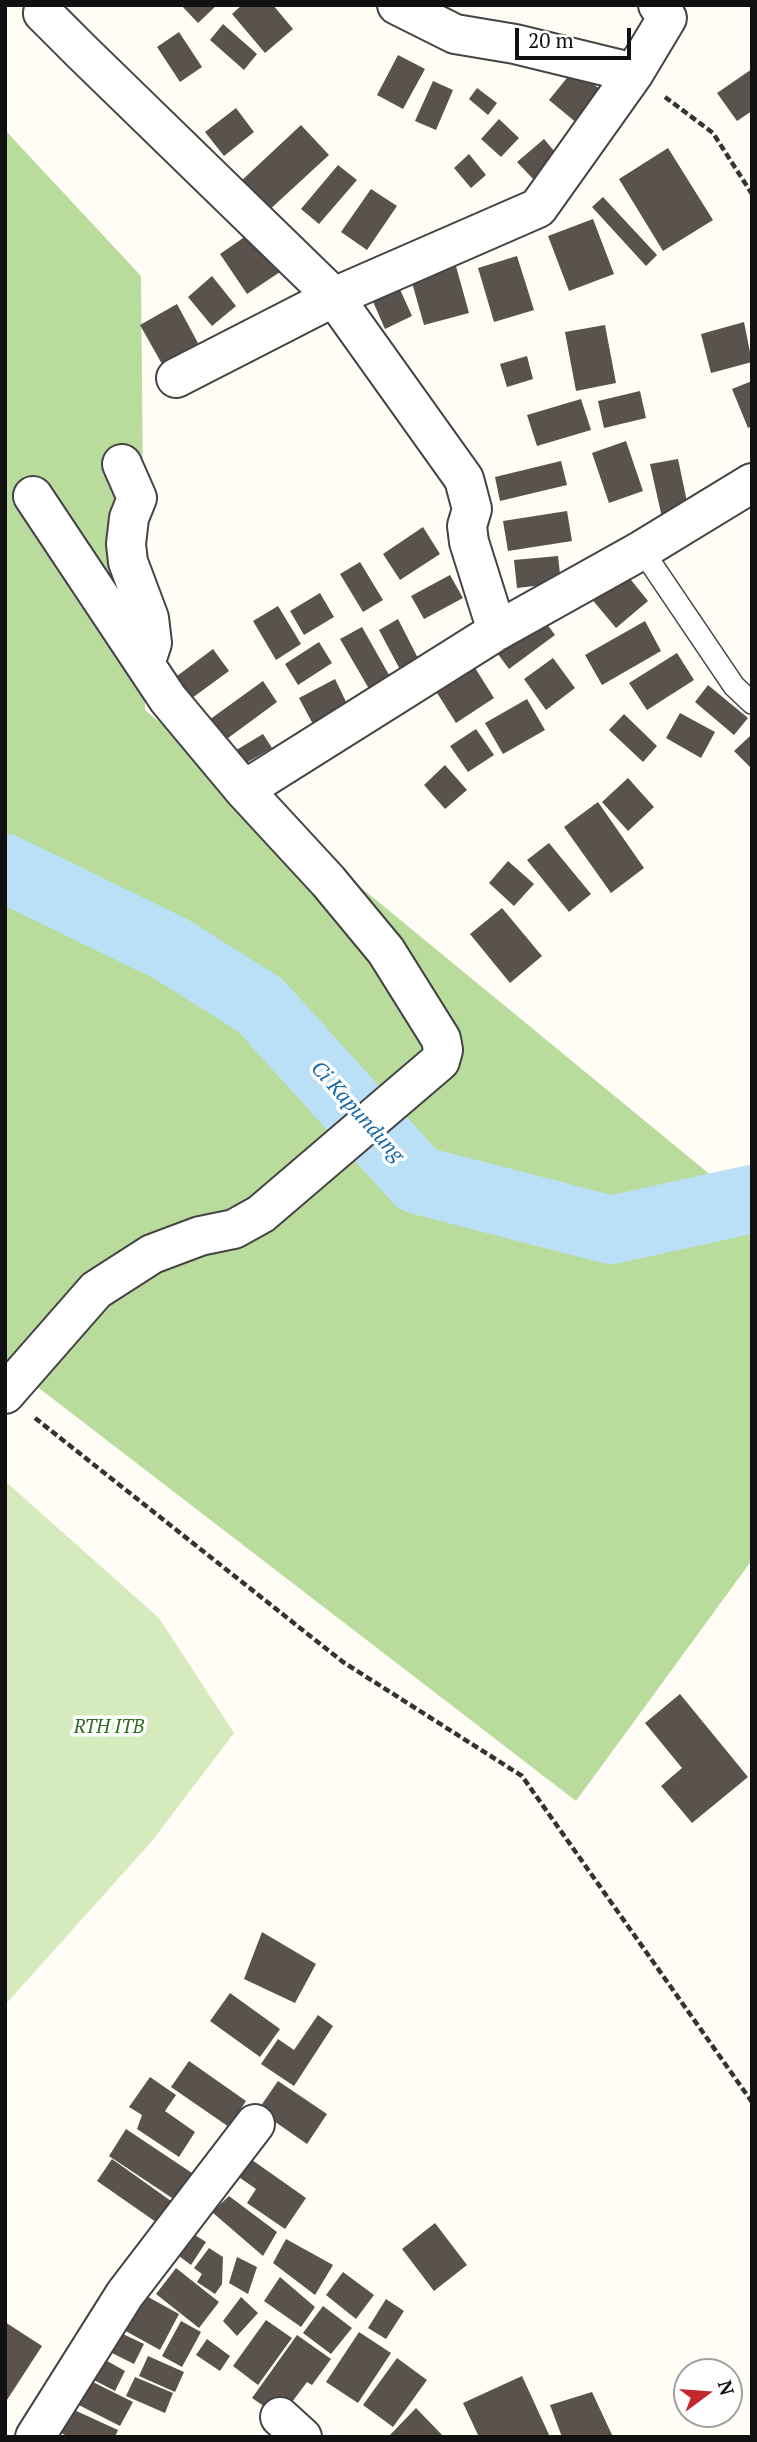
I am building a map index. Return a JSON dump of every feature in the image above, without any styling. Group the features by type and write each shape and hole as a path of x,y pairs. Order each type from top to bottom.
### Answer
{"street":[{"path":"45,5 43,13 334,297 464,479 472,509 467,533 498,631"},
{"path":"397,5 456,34 515,44 634,73"},
{"path":"176,378 334,297 538,208 634,73 667,18 659,5"},
{"path":"122,464 138,498 129,518 126,544 128,562 149,618 152,643 145,664"},
{"path":"244,790 498,631 642,550 752,483"},
{"path":"6,1394 96,1290 152,1254 200,1236 234,1229 261,1214 346,1138 440,1061 441,1039 386,951 168,699 33,496"},
{"path":"35,2437 125,2294 255,2124"}],"lane":[{"path":"642,550 734,687 752,703"}],"path":[{"path":"634,73 713,133 752,194"},
{"path":"6,1394 343,1662 522,1776 752,2102"}],"green space":[{"path":"5,130 141,276 145,710 752,1209 752,1560 576,1801 5,1362"},
{"name":"RTH ITB","path":"5,1481 159,1618 234,1733 152,1841 5,2005"}],"building":[{"path":"181,5 217,5 198,23"},
{"path":"242,5 273,5 293,29 265,53 232,14"},
{"path":"223,24 257,54 244,70 210,40"},
{"path":"179,32 202,67 180,82 157,47"},
{"path":"398,55 425,69 403,109 377,95"},
{"path":"575,68 610,98 584,129 549,100"},
{"path":"752,69 752,111 737,121 717,93"},
{"path":"433,81 453,90 436,130 415,121"},
{"path":"477,88 497,103 488,115 469,99"},
{"path":"236,108 254,132 224,156 205,132"},
{"path":"499,119 519,138 501,157 481,139"},
{"path":"301,125 329,155 266,213 239,183"},
{"path":"544,139 560,158 535,181 517,162"},
{"path":"668,148 713,220 663,251 619,179"},
{"path":"469,154 486,175 471,188 454,168"},
{"path":"338,165 357,180 319,224 301,209"},
{"path":"371,189 397,206 367,250 341,232"},
{"path":"603,197 657,255 646,266 592,207"},
{"path":"593,219 614,274 569,291 548,236"},
{"path":"256,229 283,270 247,294 220,254"},
{"path":"517,256 534,310 494,322 478,268"},
{"path":"454,259 469,313 424,325 409,272"},
{"path":"212,276 236,306 212,326 188,297"},
{"path":"398,285 412,316 385,329 371,297"},
{"path":"177,304 198,343 162,364 140,325"},
{"path":"744,322 752,362 711,373 701,334"},
{"path":"605,325 616,383 576,391 565,332"},
{"path":"527,356 533,379 507,387 500,364"},
{"path":"752,381 752,426 748,428 732,389"},
{"path":"640,391 646,418 604,428 598,401"},
{"path":"581,399 591,430 537,446 527,415"},
{"path":"626,441 643,491 609,503 592,453"},
{"path":"678,459 690,516 663,522 650,464"},
{"path":"561,461 567,485 500,501 495,477"},
{"path":"567,511 572,541 508,551 503,521"},
{"path":"423,527 440,554 400,580 383,554"},
{"path":"558,556 561,583 517,588 514,560"},
{"path":"360,562 383,600 363,612 340,574"},
{"path":"623,570 648,601 616,628 590,597"},
{"path":"450,575 463,598 424,619 411,596"},
{"path":"320,593 334,617 304,635 290,611"},
{"path":"278,606 301,644 276,660 253,621"},
{"path":"538,612 555,635 509,669 492,646"},
{"path":"398,619 423,668 404,677 379,630"},
{"path":"645,621 661,651 602,685 585,655"},
{"path":"362,627 393,682 372,694 340,639"},
{"path":"319,642 332,663 298,685 285,664"},
{"path":"213,649 229,671 188,701 173,679"},
{"path":"465,652 494,698 456,723 427,677"},
{"path":"677,653 694,680 647,710 629,683"},
{"path":"553,658 575,688 546,710 524,679"},
{"path":"335,679 350,710 315,728 299,698"},
{"path":"263,681 277,702 224,741 209,720"},
{"path":"708,685 748,718 734,735 695,702"},
{"path":"527,699 545,730 503,754 485,723"},
{"path":"680,713 715,732 701,758 666,738"},
{"path":"624,714 657,746 643,762 609,730"},
{"path":"476,729 494,755 468,772 450,746"},
{"path":"263,734 272,748 241,766 233,752"},
{"path":"752,737 752,769 734,751"},
{"path":"445,765 467,790 445,809 424,785"},
{"path":"628,778 654,807 628,831 602,802"},
{"path":"598,802 644,868 611,893 564,827"},
{"path":"549,843 591,894 569,912 527,860"},
{"path":"508,861 534,884 514,906 489,883"},
{"path":"502,908 542,956 510,983 470,934"},
{"path":"680,1694 748,1777 692,1823 661,1786 682,1768 645,1723"},
{"path":"262,1932 316,1964 295,2003 244,1979"},
{"path":"230,1993 280,2029 260,2057 210,2021"},
{"path":"318,2015 333,2026 294,2086 261,2064 278,2039 294,2050"},
{"path":"189,2061 246,2101 229,2127 171,2087"},
{"path":"150,2077 176,2095 165,2111 195,2132 179,2157 137,2129 142,2115 129,2107"},
{"path":"278,2081 327,2114 307,2144 258,2110"},
{"path":"126,2129 192,2173 175,2200 109,2156"},
{"path":"245,2155 306,2198 285,2229 247,2203 256,2189 233,2173"},
{"path":"112,2159 171,2201 156,2222 97,2181"},
{"path":"229,2196 277,2232 263,2256 212,2212"},
{"path":"435,2223 467,2265 434,2291 402,2249"},
{"path":"184,2228 206,2242 191,2265 171,2250"},
{"path":"286,2239 333,2265 315,2295 273,2263"},
{"path":"209,2248 223,2257 222,2284 215,2294 197,2282 202,2274 194,2268"},
{"path":"237,2257 257,2267 248,2294 229,2283"},
{"path":"176,2268 219,2302 199,2328 156,2294"},
{"path":"343,2272 374,2295 356,2319 326,2295"},
{"path":"280,2277 315,2307 301,2327 264,2301"},
{"path":"141,2293 179,2314 160,2350 122,2329"},
{"path":"241,2297 258,2313 237,2336 223,2321"},
{"path":"386,2299 404,2311 386,2339 368,2328"},
{"path":"323,2306 352,2328 331,2354 303,2333"},
{"path":"266,2320 292,2338 258,2385 233,2366"},
{"path":"181,2321 201,2332 182,2367 162,2356"},
{"path":"5,2322 42,2346 5,2403"},
{"path":"359,2332 391,2353 358,2403 326,2382"},
{"path":"123,2334 144,2344 134,2364 108,2351"},
{"path":"297,2335 331,2359 312,2385 307,2382 283,2414 268,2409 252,2398"},
{"path":"207,2339 230,2356 220,2371 196,2355"},
{"path":"148,2356 184,2372 175,2392 139,2376"},
{"path":"100,2357 125,2371 115,2391 90,2378"},
{"path":"397,2358 427,2380 393,2427 363,2405"},
{"path":"522,2376 550,2437 479,2437 463,2403"},
{"path":"135,2377 173,2393 165,2413 126,2396"},
{"path":"85,2378 133,2402 120,2426 65,2398"},
{"path":"592,2392 613,2437 562,2437 550,2405"},
{"path":"416,2408 444,2437 388,2437"},
{"path":"72,2409 118,2430 115,2437 69,2437 61,2433"}],"waterway":[{"name":"Ci Kapundung","path":"5,868 171,949 260,1005 418,1180 611,1230 752,1199"}]}
